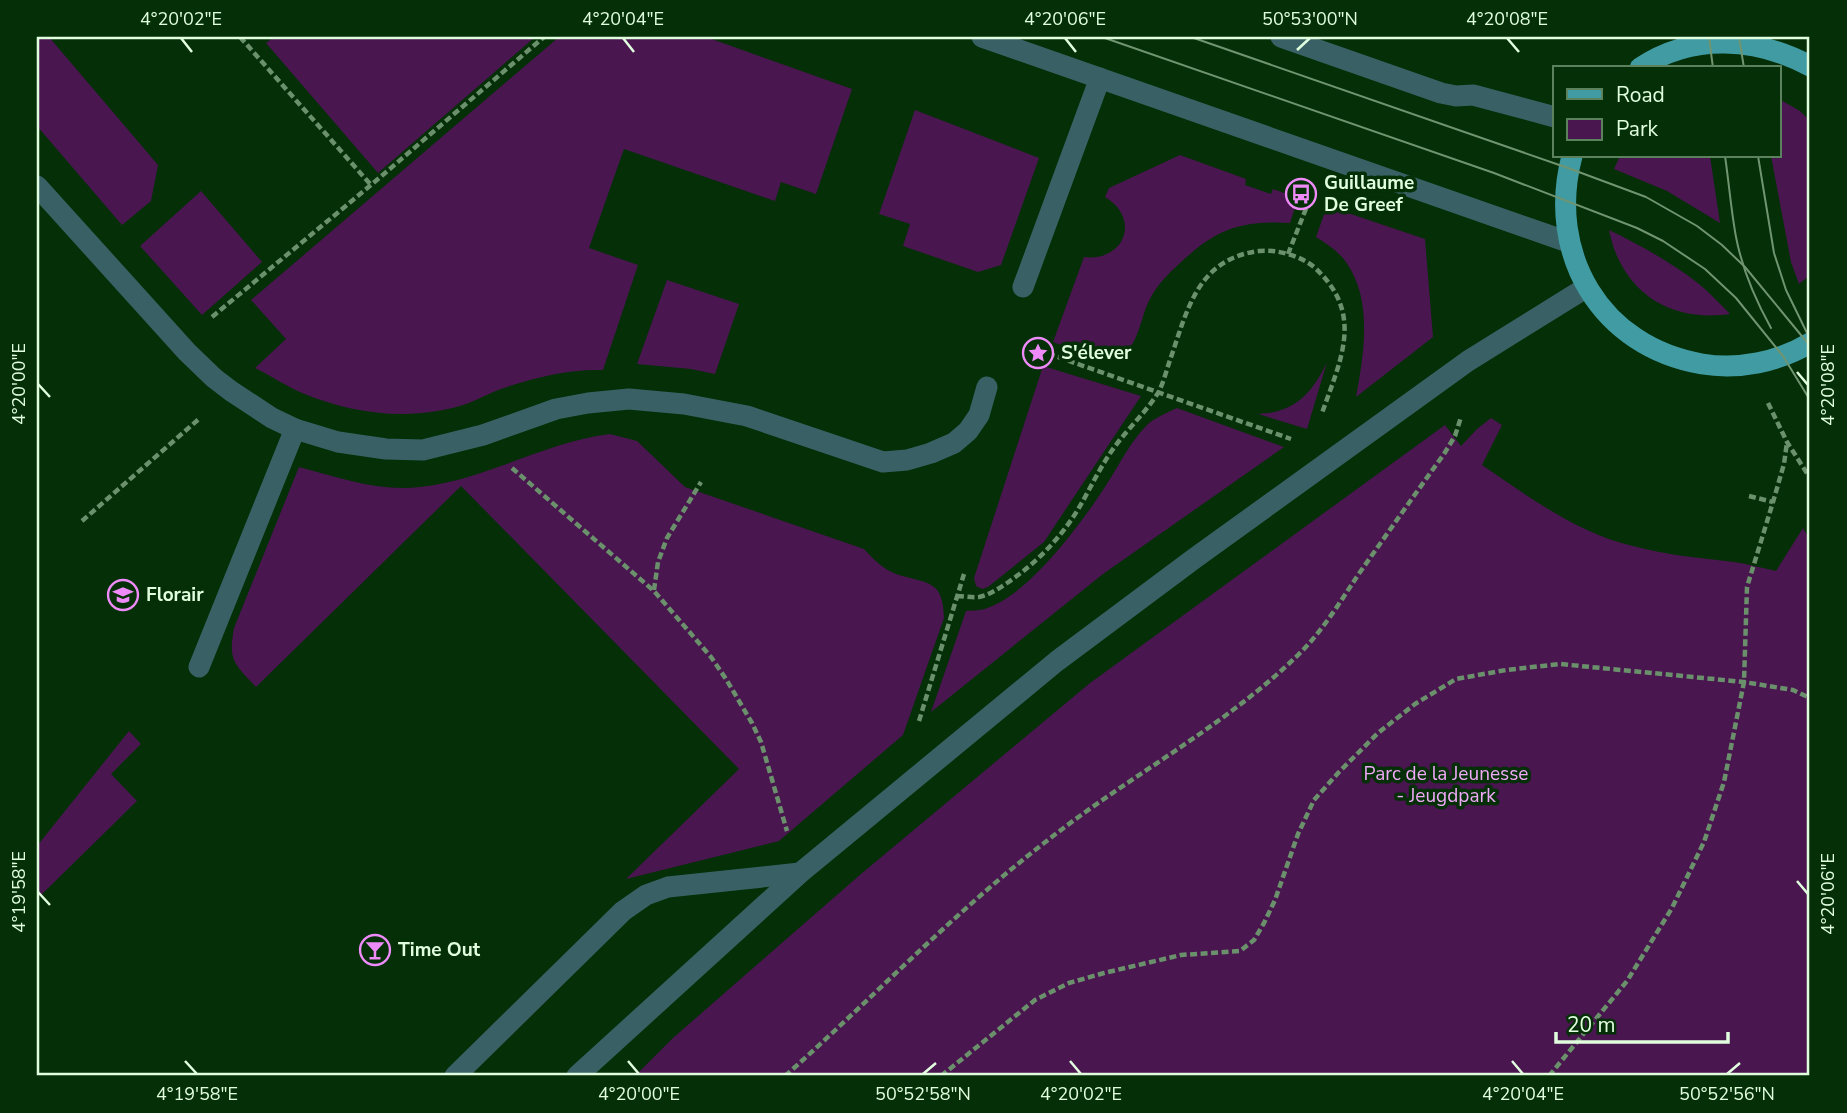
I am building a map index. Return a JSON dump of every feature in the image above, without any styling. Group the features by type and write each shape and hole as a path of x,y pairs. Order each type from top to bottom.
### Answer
{"main road":[{"path":"1642,66 1665,45 1688,47 1725,42 1798,53"},
{"path":"1572,158 1564,199 1568,242 1587,287 1605,313 1628,334 1655,351 1685,361 1717,366 1748,365 1783,356 1810,343"}],"street":[{"path":"982,37 1568,242"},
{"path":"1281,37 1441,93 1473,95 1553,116"},
{"path":"1023,287 1100,78"},
{"path":"37,187 187,352 215,378 254,406 295,429 338,442 386,449 423,450 483,435 556,409 629,399 684,404 747,416 883,462 907,460 954,443 968,431 979,415 987,387"},
{"path":"577,1076 800,873 1057,661 1468,361 1587,287"},
{"path":"199,667 295,429"},
{"path":"455,1076 623,911 646,895 668,887 800,873"}],"path":[{"path":"240,37 371,185"},
{"path":"208,321 544,37"},
{"path":"1288,254 1313,191"},
{"path":"957,596 978,597 991,593 1053,544 1076,512 1110,454 1159,392 1198,288 1216,268 1238,256 1262,251 1288,254 1310,264 1329,281 1341,303 1346,329 1341,357 1311,446"},
{"path":"1038,349 1338,455"},
{"path":"785,1076 1023,859 1108,795 1230,712 1300,653 1324,625 1455,436 1461,416 1468,361"},
{"path":"82,521 188,429"},
{"path":"1549,1076 1627,981 1672,908 1704,842 1724,782 1744,682 1747,587 1784,464 1787,442 1810,478"},
{"path":"508,465 654,591 726,679 761,742 800,873"},
{"path":"654,591 658,562 667,538 701,482"},
{"path":"1749,496 1773,502"},
{"path":"917,727 964,574"},
{"path":"941,1076 1035,1000 1069,983 1181,955 1240,951 1254,940 1264,923 1314,800 1378,733 1415,704 1457,679 1560,664 1744,682 1793,690 1810,698"}],"green space":[{"path":"37,37 49,37 158,165 151,201 122,225 37,126"},
{"path":"274,37 535,37 378,173 266,43"},
{"path":"559,37 706,37 852,89 816,194 781,182 775,201 624,149 589,248 638,265 603,370 550,375 498,390 448,409 406,414 364,411 322,401 255,368 286,339 251,300"},
{"path":"1780,100 1800,111 1810,121 1810,275 1799,284 1791,262 1771,158 1780,158"},
{"path":"915,110 1039,158 1001,265 978,272 903,246 910,224 879,214"},
{"path":"1180,155 1246,179 1245,185 1271,194 1273,189 1298,198 1290,223 1256,223 1242,226 1216,235 1192,252 1157,288 1147,305 1134,341 1123,355 1114,359 1101,359 1053,342 1084,257 1098,257 1110,253 1123,237 1123,216 1105,197 1109,188"},
{"path":"1619,158 1710,158 1720,223 1667,191 1614,169"},
{"path":"201,191 262,262 202,315 140,246"},
{"path":"1327,206 1425,239 1433,337 1356,397 1362,363 1363,310 1355,277 1346,262 1316,237"},
{"path":"1609,230 1677,268 1703,287 1730,314 1678,311 1649,297 1626,272 1616,253"},
{"path":"667,280 739,304 715,374 637,364"},
{"path":"1327,362 1307,429 1258,414 1289,407 1303,397 1314,385"},
{"path":"1043,366 1141,396 1044,542 982,589 976,586 974,578"},
{"path":"1177,408 1284,447 1103,574 931,712 966,611 985,609 1003,600 1036,574 1081,522 1142,430 1152,421"},
{"name":"Parc de la Jeunesse - Jeugdpark","path":"1491,418 1502,425 1482,465 1554,513 1612,540 1658,552 1776,571 1803,528 1810,540 1810,1076 635,1076 673,1038 861,874 1090,683 1445,425 1461,446"},
{"path":"610,434 637,441 685,487 864,549 889,570 932,586 941,597 944,618 903,735 779,841 626,879 739,769 461,486 256,687 234,661 232,648 234,628 299,467 374,486 420,487 468,477 562,445"},
{"path":"129,731 141,744 111,774 137,801 37,899 37,846"}],"tram line":[{"path":"1102,37 1494,173 1637,228 1663,241 1705,269 1736,298 1783,356 1810,400"},
{"path":"1191,37 1646,197 1697,226 1722,245 1745,267 1810,346"},
{"path":"1709,37 1713,66"},
{"path":"1739,37 1744,66"},
{"path":"1725,158 1739,249 1750,284 1771,328"},
{"path":"1758,158 1774,253 1786,290 1807,333"}],"place":[{"name":"Guillaume De Greef","path":"1301,194"},
{"name":"S'élever","path":"1038,353"},
{"name":"Florair","path":"123,595"},
{"name":"Time Out","path":"375,950"}]}
